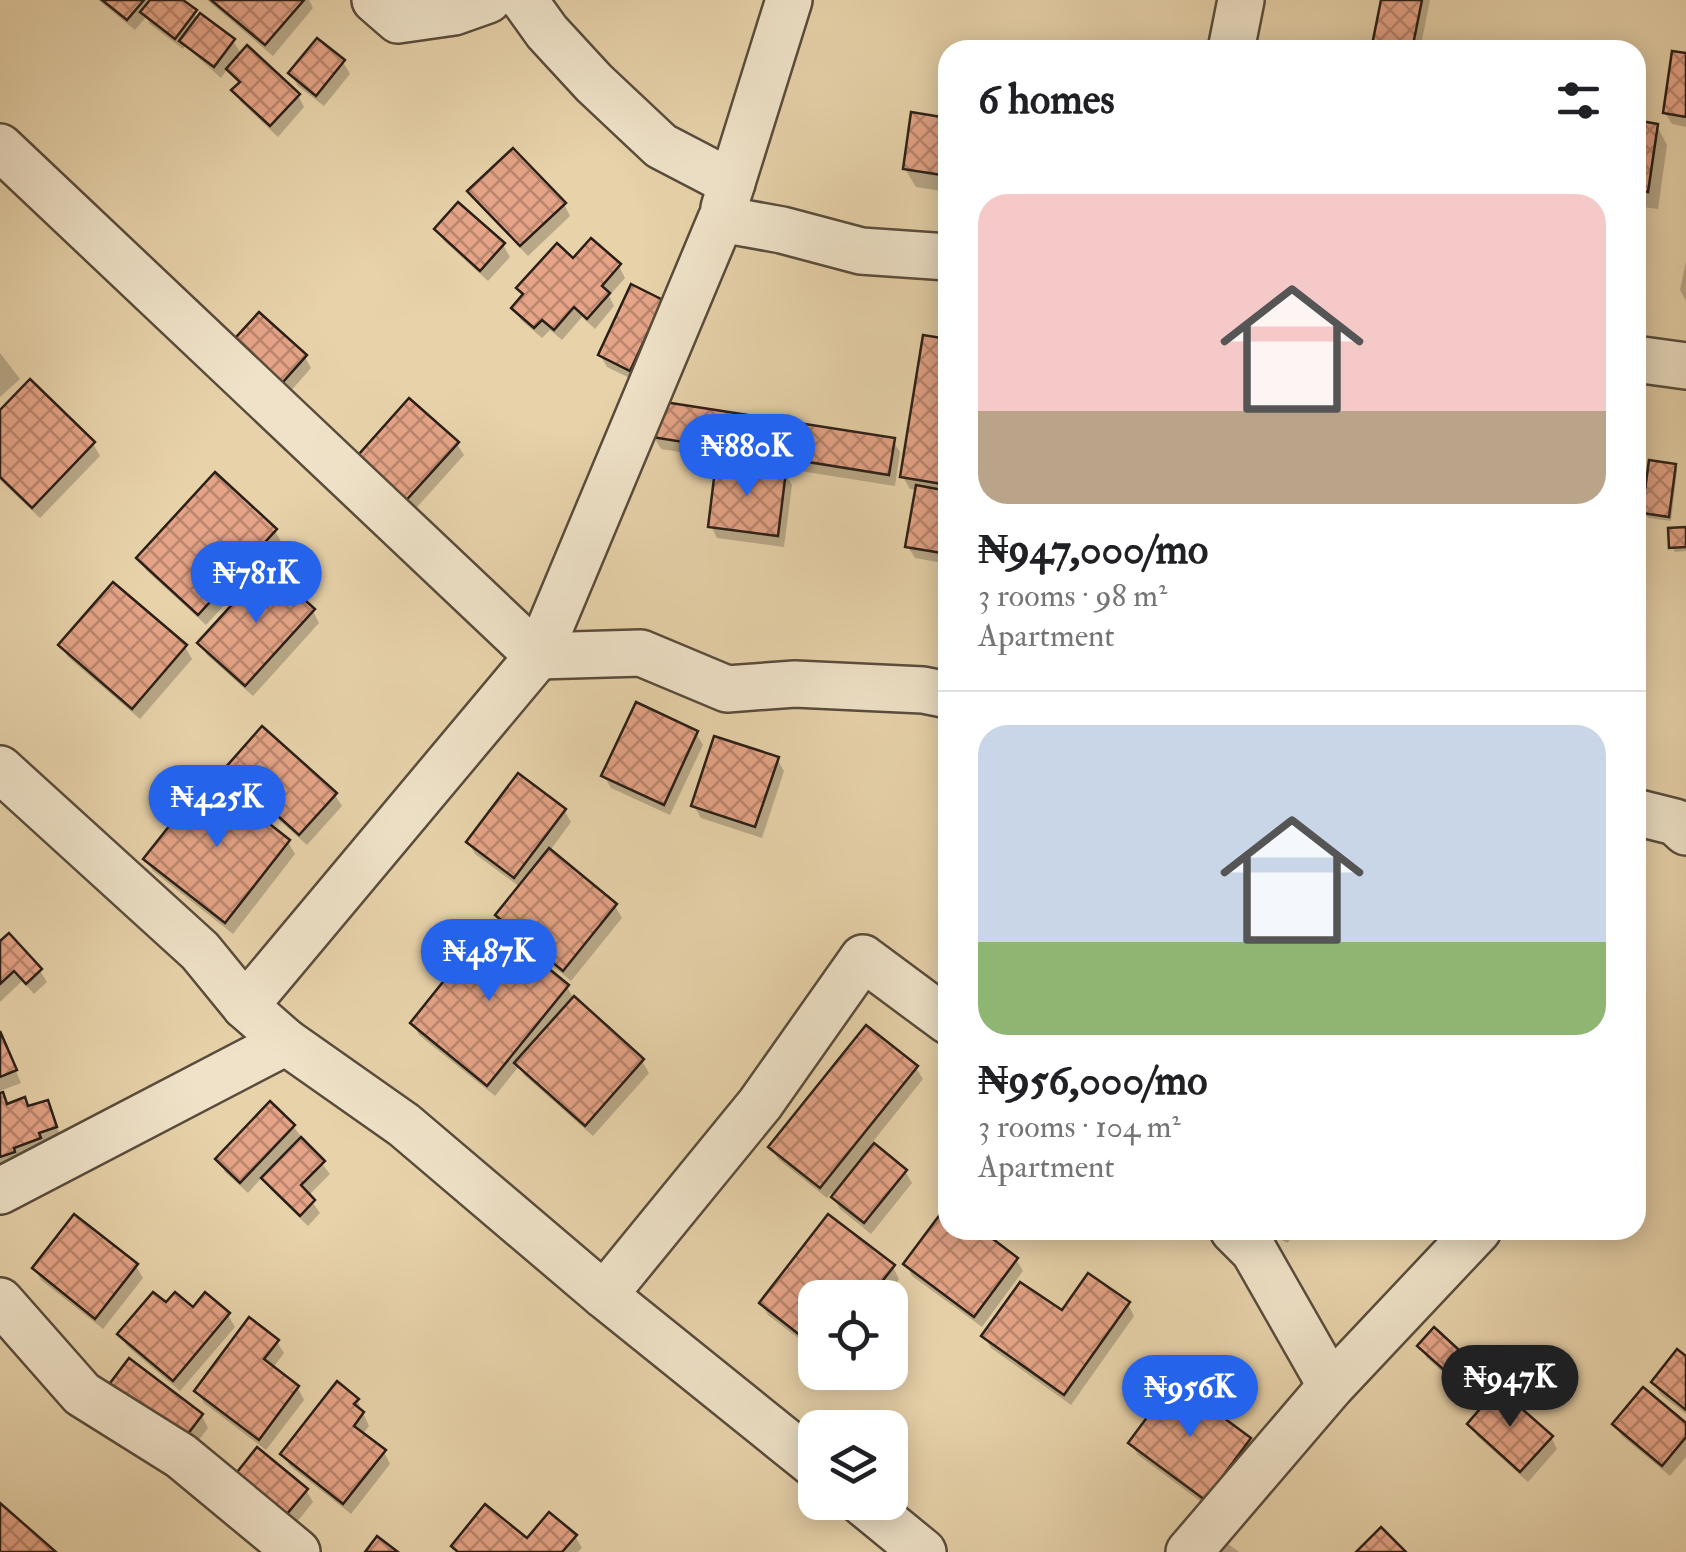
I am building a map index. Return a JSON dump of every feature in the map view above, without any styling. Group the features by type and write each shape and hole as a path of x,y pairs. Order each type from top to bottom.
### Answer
{"street":[{"path":"374,0 398,20 454,12 488,0"},
{"path":"524,0 547,32 594,83 726,201 782,230 861,252 938,256"},
{"path":"245,1006 538,656 726,201 790,0"},
{"path":"1233,40 1241,0"},
{"path":"0,147 538,656 642,653 727,689 795,684 938,694"},
{"path":"1646,361 1686,366"},
{"path":"0,769 200,951 245,1006 286,1042 404,1125 604,1295 798,1451"},
{"path":"1646,815 1675,822 1686,832"},
{"path":"604,1295 760,1104 863,958 938,1014"},
{"path":"0,1190 286,1042"},
{"path":"1244,1240 1254,1251 1331,1386"},
{"path":"1189,1552 1331,1386 1469,1240"},
{"path":"0,1301 82,1394 181,1456 298,1552"},
{"path":"884,1520 923,1552"}],"building":[{"path":"102,0 144,0 127,20"},
{"path":"150,0 183,0 197,10 175,39 140,12"},
{"path":"211,0 304,0 265,45"},
{"path":"1381,0 1422,0 1414,40 1373,40"},
{"path":"200,13 235,39 214,67 179,41"},
{"path":"317,38 345,60 316,96 288,73"},
{"path":"247,45 300,94 270,126 231,90 240,82 226,69"},
{"path":"1672,51 1686,53 1686,117 1663,113"},
{"path":"911,112 938,116 938,174 903,169"},
{"path":"1646,122 1658,124 1646,192"},
{"path":"513,148 566,203 520,246 467,191"},
{"path":"458,202 505,243 480,271 434,229"},
{"path":"591,238 621,264 602,286 610,293 587,319 574,307 554,330 542,320 534,328 511,308 523,294 516,288 557,243 573,258"},
{"path":"631,284 663,300 630,371 598,355"},
{"path":"259,312 307,355 275,391 227,347"},
{"path":"923,335 938,337 938,483 900,477"},
{"path":"30,379 95,442 32,508 0,477 0,410"},
{"path":"409,398 459,442 401,506 352,462"},
{"path":"658,401 895,438 889,475 652,437"},
{"path":"1649,460 1676,464 1669,517 1646,514"},
{"path":"716,462 786,471 778,536 708,527"},
{"path":"215,472 277,529 198,615 136,558"},
{"path":"916,485 938,489 938,552 905,547"},
{"path":"1686,527 1686,547 1669,548 1668,528"},
{"path":"267,566 315,609 245,686 197,643"},
{"path":"113,582 187,645 132,709 58,645"},
{"path":"636,702 698,731 664,805 601,776"},
{"path":"262,726 337,793 299,835 225,768"},
{"path":"714,736 779,757 755,827 691,806"},
{"path":"518,773 566,809 514,878 466,842"},
{"path":"209,776 290,840 225,923 143,859"},
{"path":"549,848 617,904 563,971 495,915"},
{"path":"491,922 569,985 487,1086 410,1023"},
{"path":"9,933 42,969 26,984 14,971 0,984 0,941"},
{"path":"574,996 644,1059 585,1126 514,1063"},
{"path":"866,1025 918,1066 820,1188 768,1147"},
{"path":"0,1031 17,1070 0,1077"},
{"path":"3,1092 7,1104 25,1097 28,1106 48,1100 57,1127 39,1133 41,1138 0,1157 0,1093"},
{"path":"270,1101 295,1125 240,1183 215,1159"},
{"path":"301,1137 325,1161 301,1185 315,1200 300,1216 261,1178"},
{"path":"874,1143 907,1170 864,1223 831,1197"},
{"path":"74,1214 138,1264 95,1319 32,1268"},
{"path":"828,1214 895,1265 883,1280 798,1280 798,1334 759,1303"},
{"path":"938,1217 938,1240 994,1240 1018,1258 974,1317 903,1264"},
{"path":"1088,1273 1130,1302 1064,1395 981,1336 1020,1282 1062,1310"},
{"path":"153,1292 166,1302 175,1292 193,1307 205,1292 230,1313 173,1381 117,1334"},
{"path":"249,1317 279,1340 264,1359 299,1386 259,1440 194,1391"},
{"path":"1434,1327 1495,1383 1479,1401 1417,1346"},
{"path":"1677,1349 1686,1356 1686,1410 1651,1382"},
{"path":"129,1358 203,1414 178,1447 104,1391"},
{"path":"337,1381 359,1399 354,1404 364,1412 354,1426 386,1450 343,1504 280,1454"},
{"path":"1174,1381 1251,1438 1205,1500 1128,1443"},
{"path":"1643,1387 1686,1423 1686,1437 1662,1466 1612,1424"},
{"path":"1498,1388 1553,1436 1520,1472 1467,1424"},
{"path":"257,1447 308,1489 281,1521 230,1481"},
{"path":"0,1503 56,1552 0,1552"},
{"path":"485,1504 527,1538 549,1512 577,1535 562,1552 458,1552 451,1546"},
{"path":"1381,1527 1406,1552 1356,1552"},
{"path":"377,1536 398,1552 365,1552"}]}
